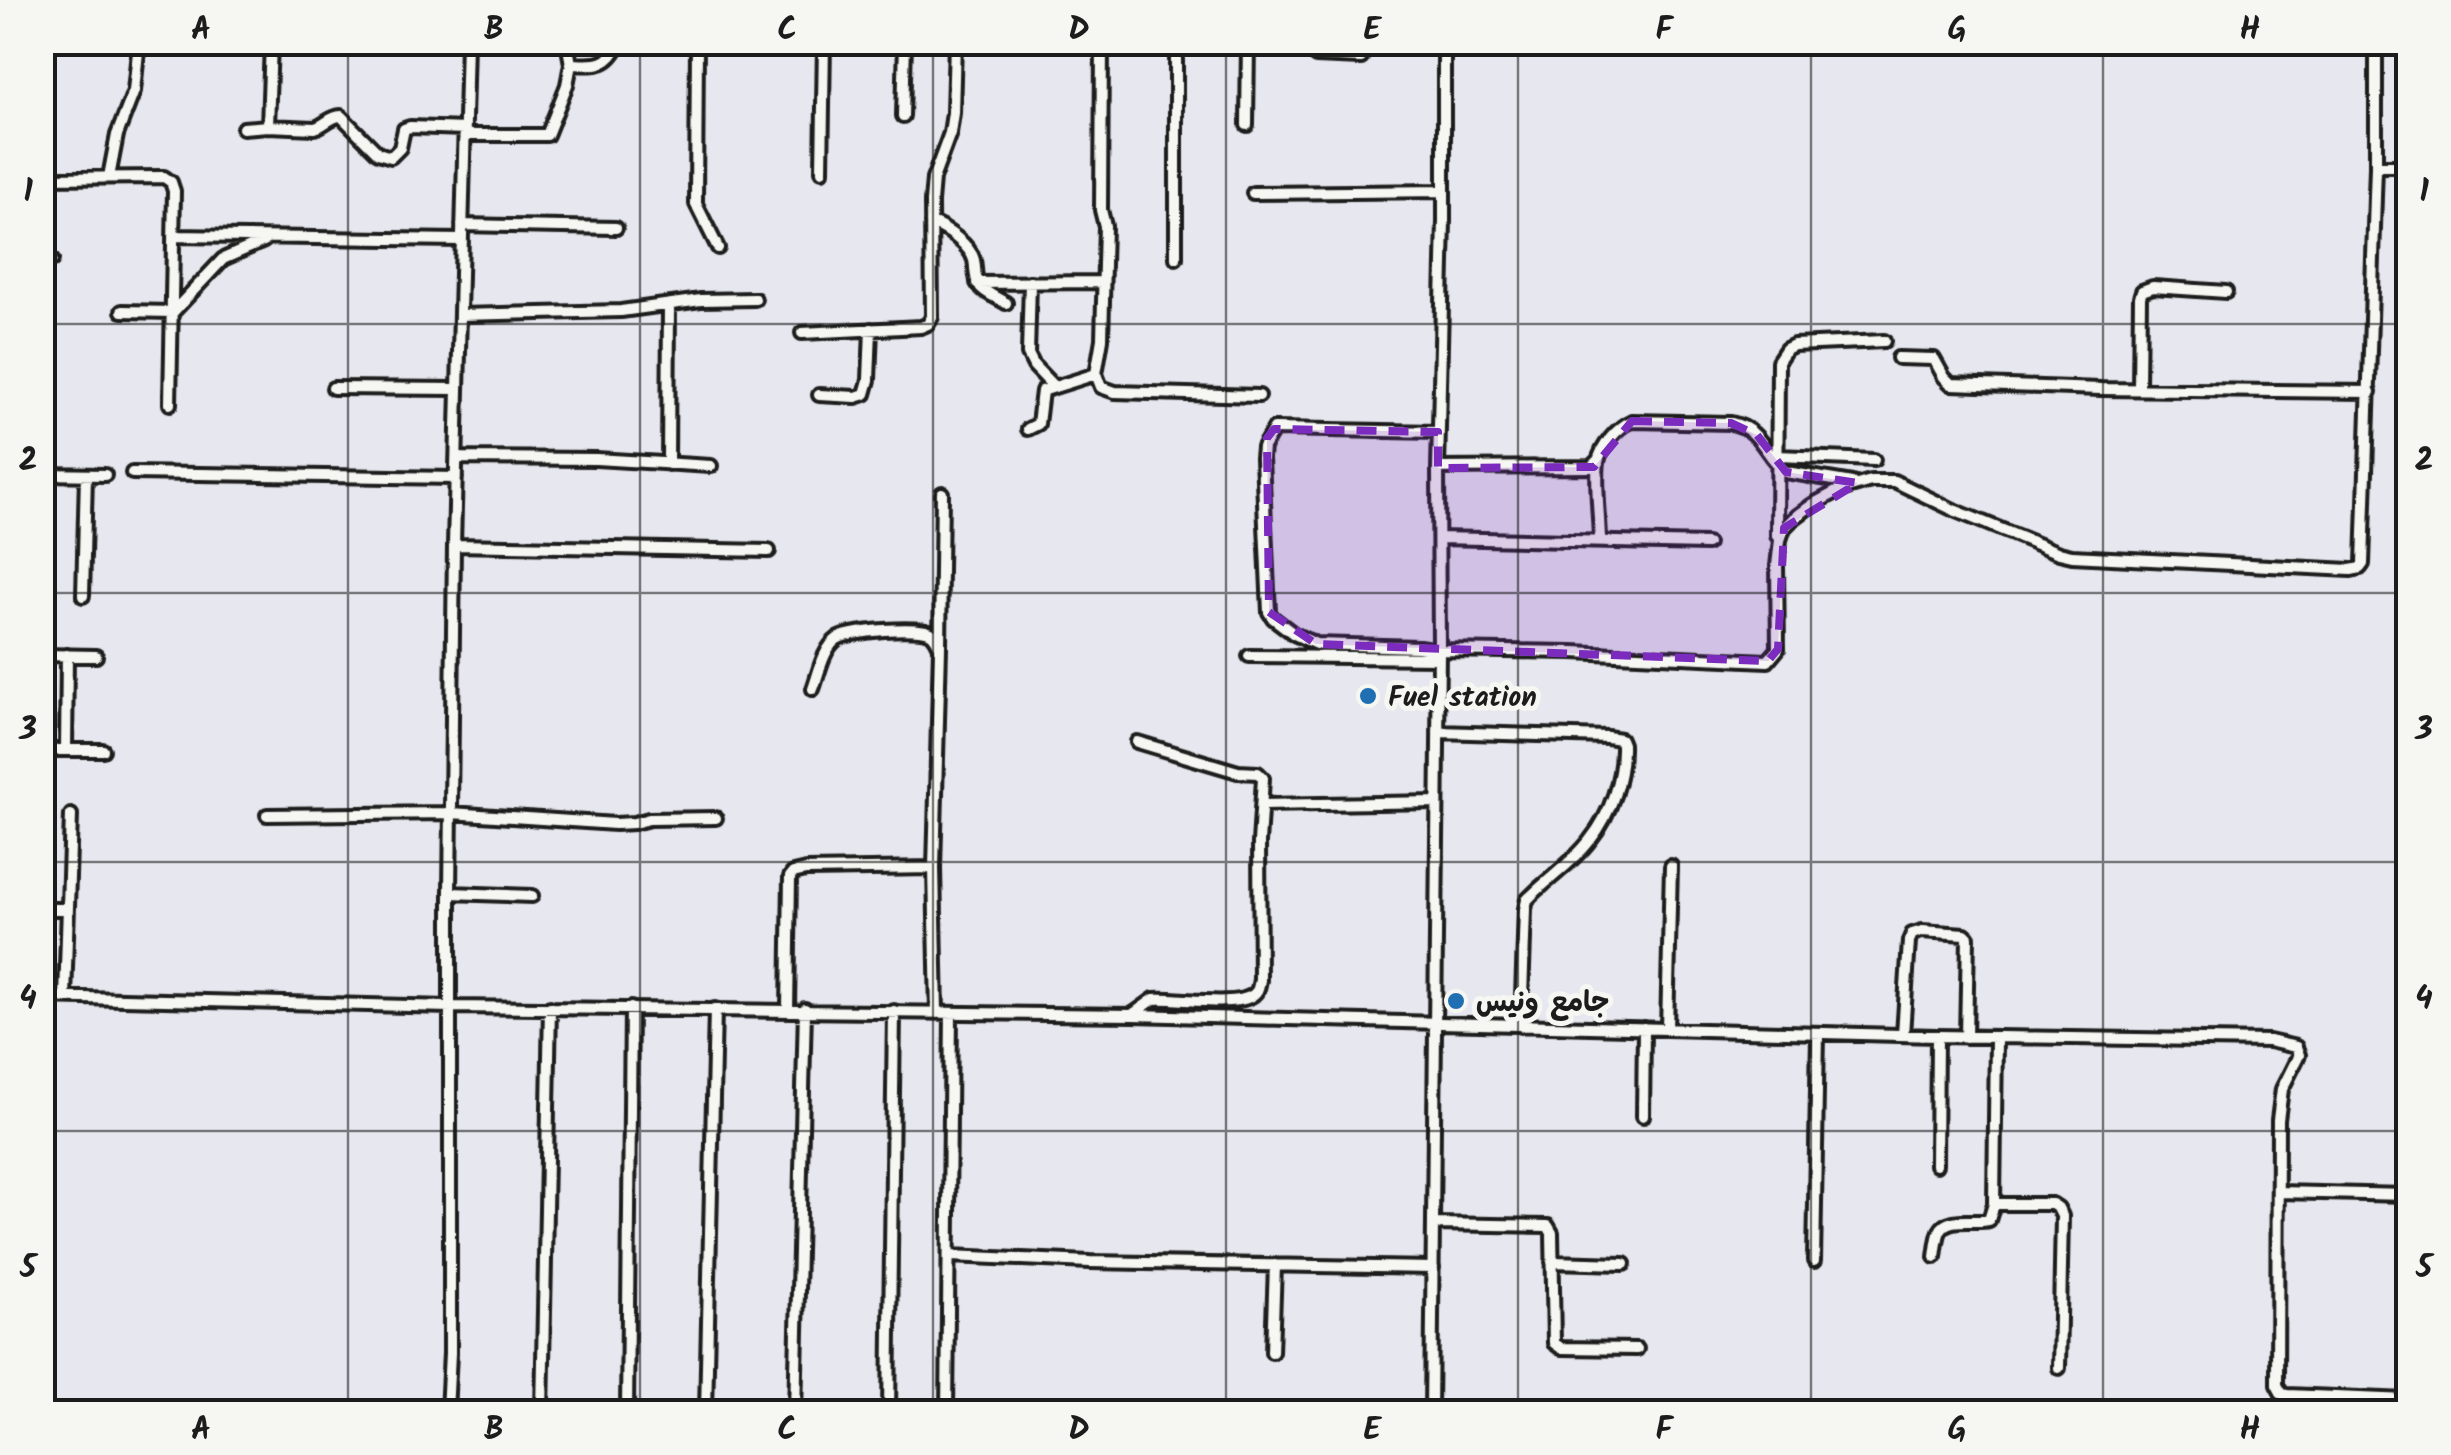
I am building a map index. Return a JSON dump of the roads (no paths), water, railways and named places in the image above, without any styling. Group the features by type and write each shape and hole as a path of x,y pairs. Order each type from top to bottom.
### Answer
{"street":[{"path":"109,178 117,135 134,91 139,42"},
{"path":"268,126 272,42"},
{"path":"447,1412 454,545 467,42"},
{"path":"243,128 315,128 341,116 378,153 391,158 400,148 404,129 410,127 546,135 567,85 571,64 568,42"},
{"path":"571,64 606,62 620,42"},
{"path":"697,42 696,204 718,248"},
{"path":"822,170 824,42"},
{"path":"903,116 905,42"},
{"path":"802,332 921,327 932,317 933,179 950,133 955,42"},
{"path":"1102,42 1101,210 1105,226 1102,339 1096,374 1101,387 1115,392 1259,396"},
{"path":"1176,42 1176,258"},
{"path":"1248,42 1248,125"},
{"path":"1308,42 1308,50 1316,56 1362,58"},
{"path":"1431,1412 1444,42"},
{"path":"1777,552 1784,528 1812,505 1858,484 1894,481 1956,511 2072,556 2360,568 2370,392 2376,42"},
{"path":"2376,166 2408,166"},
{"path":"42,178 164,177 172,182 170,404"},
{"path":"1253,193 1444,192"},
{"path":"931,223 969,250 982,290 1006,303"},
{"path":"462,225 616,228"},
{"path":"173,236 462,240"},
{"path":"122,311 173,312 223,259 257,242 280,238"},
{"path":"1030,282 1028,354 1053,386"},
{"path":"978,283 1103,282"},
{"path":"2139,389 2142,291 2153,287 2226,292"},
{"path":"460,314 622,311 721,298 755,299"},
{"path":"668,464 669,305"},
{"path":"819,395 865,394 871,329"},
{"path":"1249,656 1573,652 1768,660 1778,649 1778,361 1794,345 1884,341"},
{"path":"1898,358 1934,359 1951,384 2370,392"},
{"path":"1028,429 1038,424 1042,391 1096,374"},
{"path":"333,388 458,389"},
{"path":"1438,468 1591,467 1608,442 1632,421 1731,423 1756,435 1797,476 1858,484"},
{"path":"1438,432 1274,429 1262,447 1262,458 1269,612 1273,618 1316,644 1418,647 1439,654"},
{"path":"457,458 596,459 711,466"},
{"path":"1598,460 1600,542"},
{"path":"1778,461 1874,460"},
{"path":"132,473 456,478"},
{"path":"42,474 105,475"},
{"path":"83,596 86,475"},
{"path":"937,1013 934,868 942,493"},
{"path":"1439,538 1707,544"},
{"path":"454,545 769,551"},
{"path":"813,689 828,647 840,636 928,632 940,647"},
{"path":"42,656 96,656"},
{"path":"66,656 66,750"},
{"path":"1438,732 1607,737 1622,744 1620,778 1602,822 1590,841 1528,900 1521,1026"},
{"path":"1132,1014 1154,998 1239,1000 1251,996 1260,980 1258,843 1262,774 1238,772 1136,742"},
{"path":"42,750 103,750"},
{"path":"1262,805 1437,802"},
{"path":"266,815 451,813 615,824 716,818"},
{"path":"65,998 70,815"},
{"path":"1668,1028 1671,866"},
{"path":"788,1010 793,873 934,868"},
{"path":"450,893 532,896"},
{"path":"42,909 68,909"},
{"path":"1903,1035 1909,941 1912,934 1922,930 1968,936 1966,1037"},
{"path":"42,997 451,1007 1132,1014 1996,1038 2269,1041 2296,1048 2300,1055 2282,1089 2278,1120 2277,1385 2287,1395 2408,1400"},
{"path":"542,1412 550,1007"},
{"path":"627,1412 631,1008"},
{"path":"706,1412 714,1009"},
{"path":"796,1412 805,1009"},
{"path":"889,1412 894,1011"},
{"path":"947,1412 951,1013"},
{"path":"1643,1116 1644,1028"},
{"path":"1814,1261 1818,1032"},
{"path":"1936,1165 1938,1036"},
{"path":"1935,1257 1945,1225 1989,1220 1994,1204 1996,1038"},
{"path":"2278,1192 2408,1195"},
{"path":"1994,1204 2052,1204 2062,1216 2058,1368"},
{"path":"1433,1224 1548,1226 1552,1233 1553,1338 1557,1346 1638,1350"},
{"path":"950,1256 1433,1268"},
{"path":"1552,1262 1624,1264"},
{"path":"1272,1352 1275,1265"}],"place":[{"name":"Fuel station","path":"1368,696"},
{"name":"جامع ونيس","path":"1456,1001"}]}
